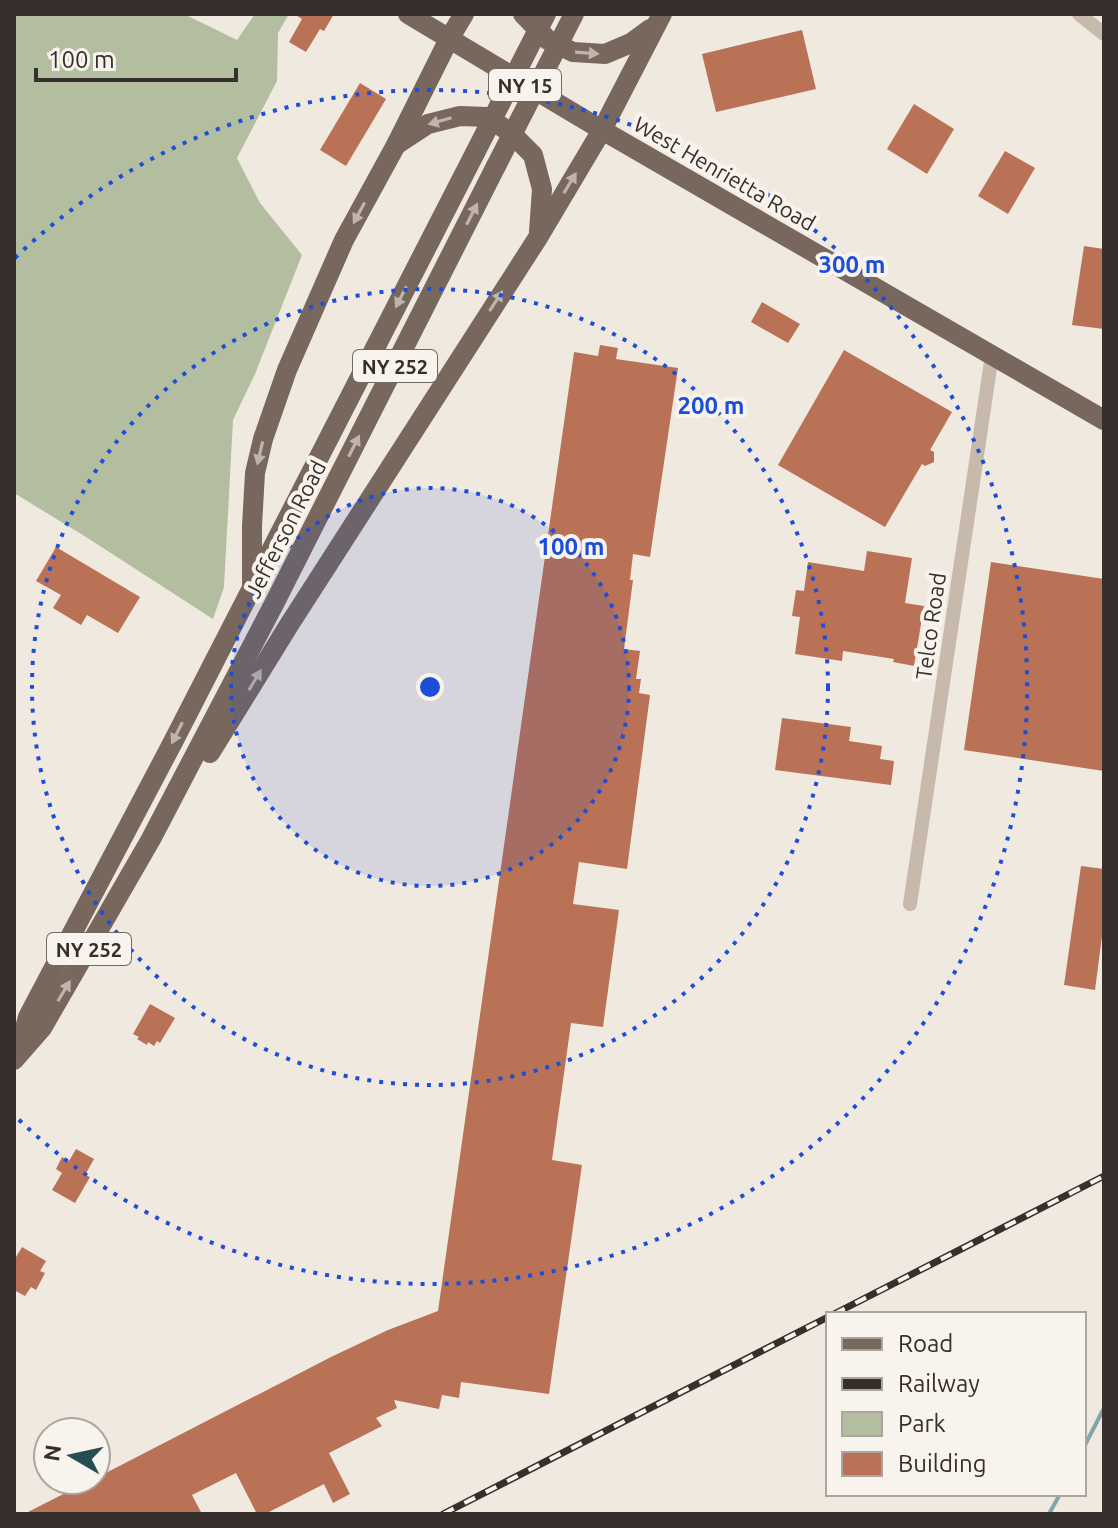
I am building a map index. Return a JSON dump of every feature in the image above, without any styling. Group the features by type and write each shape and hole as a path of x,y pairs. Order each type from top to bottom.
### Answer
{"main road":[{"name":"West Henrietta Road","path":"408,14 602,130 1104,420"},
{"path":"252,589 255,473 263,439 287,370 344,240 464,14"},
{"path":"523,14 548,40 573,52 605,54 631,43 659,18"},
{"name":"Jefferson Road","path":"16,1057 28,1017 252,589 546,14"},
{"name":"Jefferson Road","path":"16,1057 42,1028 151,839 574,14"},
{"path":"151,839 179,805 289,625 539,236 602,130 659,18"},
{"path":"396,145 428,124 460,116 487,117 511,133 533,155 542,189 539,236"}],"street":[{"path":"1079,14 1104,34"},
{"name":"Telco Road","path":"910,904 992,355"}],"green space":[{"path":"14,14 184,14 237,40 255,14 289,14 278,33 277,81 237,158 260,203 302,255 255,374 233,420 224,587 213,619 14,493"}],"building":[{"path":"294,14 334,14 306,52 289,42 302,19"},
{"path":"802,30 816,89 716,112 702,54"},
{"path":"360,83 386,99 346,166 320,150"},
{"path":"914,104 954,129 927,174 887,149"},
{"path":"1005,151 1035,168 1008,214 978,196"},
{"path":"1084,246 1104,249 1104,329 1072,325"},
{"path":"762,302 800,324 788,343 751,322"},
{"path":"600,345 618,348 616,359 678,368 650,557 633,554 630,580 633,580 624,649 640,651 636,679 641,679 639,693 650,695 627,869 579,862 573,904 619,910 603,1027 571,1023 552,1160 582,1165 549,1394 461,1382 459,1398 442,1395 439,1409 394,1400 397,1408 376,1418 382,1426 329,1453 350,1494 333,1503 324,1484 265,1514 257,1514 236,1473 192,1495 202,1514 24,1514 59,1496 112,1496 112,1470 331,1357 438,1311 574,352 598,356"},
{"path":"844,350 952,412 930,450 934,452 934,462 925,466 922,464 885,527 778,465"},
{"path":"56,547 140,597 118,633 87,615 81,625 53,608 61,595 36,581"},
{"path":"867,551 912,558 905,603 924,606 914,666 893,662 894,659 843,651 842,661 795,654 800,617 792,616 796,590 804,591 808,562 864,571"},
{"path":"991,562 1104,579 1104,771 964,750"},
{"path":"782,718 851,727 849,741 882,746 880,759 894,761 891,785 775,770"},
{"path":"1081,866 1104,869 1104,921 1095,990 1064,985"},
{"path":"150,1004 175,1018 160,1043 157,1041 154,1046 148,1042 147,1045 133,1034"},
{"path":"76,1149 94,1159 85,1175 90,1177 75,1203 52,1190 62,1173 56,1169 62,1157 69,1161"},
{"path":"22,1247 46,1261 40,1271 45,1273 36,1290 31,1287 25,1296 14,1290 14,1256"}],"waterway":[{"path":"1086,1443 1104,1408"},
{"path":"1049,1514 1059,1496"}],"railway":[{"path":"838,1312 1104,1176"},
{"path":"443,1514 826,1318"}]}
